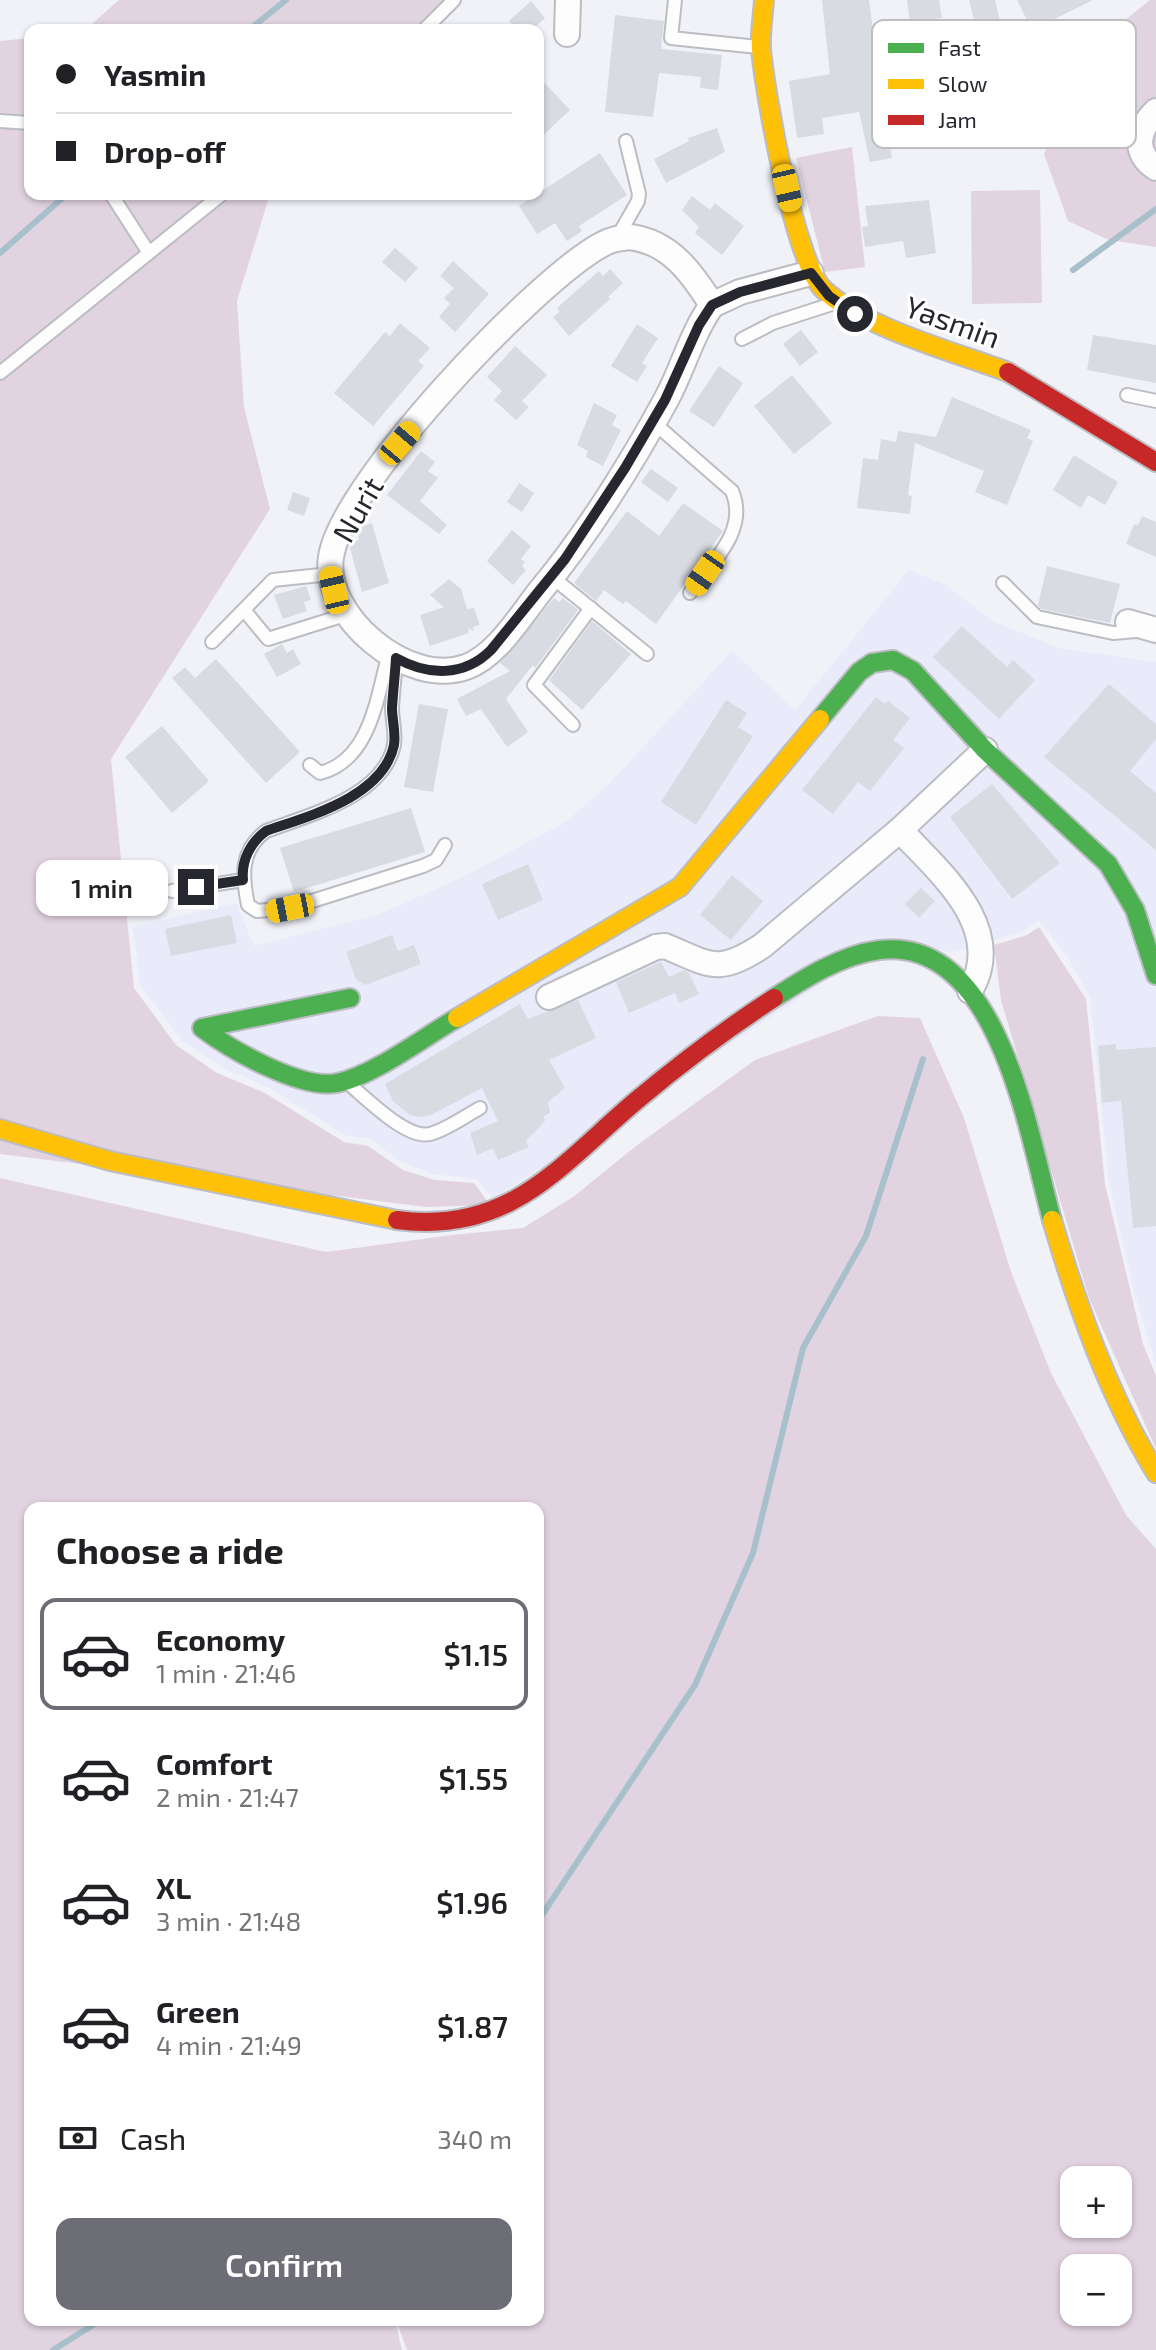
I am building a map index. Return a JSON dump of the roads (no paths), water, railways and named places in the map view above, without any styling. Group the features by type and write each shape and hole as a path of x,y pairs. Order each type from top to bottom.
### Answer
{"street":[{"path":"567,34 568,0"},
{"name":"Yasmin","path":"764,0 761,47 768,103 800,245 811,273 821,288 837,303 865,318 1009,372 1156,462"},
{"path":"1156,111 1145,125 1139,140 1143,156 1156,168"},
{"path":"617,238 643,238 667,250 688,270 712,305 740,292 811,273"},
{"name":"Nurit","path":"617,238 587,254 535,295 481,349 411,429 347,515 334,544 330,574 334,590 348,614 392,656 416,668 457,670 476,663 491,650 552,577 653,422 712,305"},
{"path":"1128,622 1156,630"},
{"path":"350,998 202,1028 222,1045 310,1081 323,1084 346,1081 369,1070 669,895 700,866 769,776 869,663 885,659 908,667 985,750 1108,864 1135,910 1156,975"},
{"path":"549,997 656,947 665,946 711,965 728,965 741,959 762,946 900,830 985,750"},
{"path":"900,830 953,886 973,921 983,959 970,991"},
{"path":"0,1129 42,1144 239,1188 421,1223 452,1222 492,1212 531,1191 691,1056 750,1013 841,959 874,948 905,949 931,960 970,991 987,1012 1109,1386 1156,1473"}],"lane":[{"path":"430,24 454,0"},
{"path":"675,0 671,38 761,47"},
{"path":"0,121 24,123"},
{"path":"617,238 639,194 626,141"},
{"path":"115,200 149,253"},
{"path":"0,373 215,200"},
{"path":"742,339 773,323 837,303"},
{"path":"1127,395 1156,401"},
{"path":"653,422 732,491 737,502 735,531 690,593"},
{"path":"212,642 273,580 330,574"},
{"path":"552,577 647,654"},
{"path":"1003,583 1024,607 1037,617 1052,622 1113,633 1156,630"},
{"path":"573,725 534,685 591,608"},
{"path":"244,610 268,639 348,614"},
{"path":"310,765 320,773 351,756 369,725 392,656"},
{"path":"392,656 395,735 389,760 378,774 341,804 266,831 257,838 246,860 243,880 248,905 257,911 273,911 423,866 436,860 445,845"},
{"path":"172,891 243,880"},
{"path":"346,1081 404,1128 417,1134 441,1130 480,1108"}],"waterway":[{"path":"256,24 286,0"},
{"path":"0,253 60,200"},
{"path":"1073,270 1156,209"},
{"path":"544,1912 695,1685 753,1553 803,1348 866,1236 923,1059"},
{"path":"53,2350 91,2326"}]}
